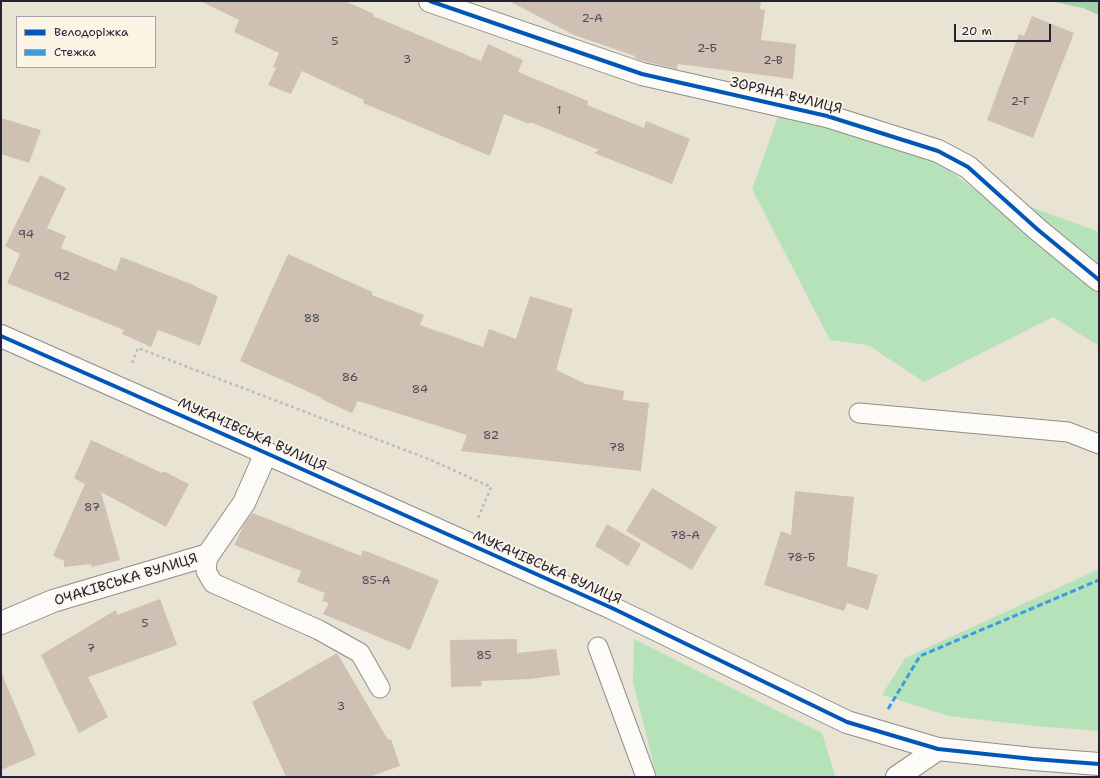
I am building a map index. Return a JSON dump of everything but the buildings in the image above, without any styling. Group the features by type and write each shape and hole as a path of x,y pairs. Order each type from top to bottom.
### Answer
{"street":[{"name":"ЗОРЯНА ВУЛИЦЯ","path":"430,1 642,74 827,116 938,151 968,167 1037,229 1099,280"},
{"name":"МУКАЧІВСЬКА ВУЛИЦЯ","path":"1,336 612,608 846,722 938,749 1099,764"},
{"name":"ОЧАКІВСЬКА ВУЛИЦЯ","path":"1,623 52,601 208,555 244,503 266,453"},
{"path":"897,777 938,749"}],"lane":[{"path":"859,412 1068,432 1099,444"},
{"path":"208,555 206,571 213,583 319,630 360,653 380,688"},
{"path":"598,647 646,777"}],"path":[{"path":"129,368 138,348 431,460 491,487 477,520"}],"green space":[{"path":"1050,1 1099,1 1099,15 1083,8"},
{"path":"780,111 934,158 989,201 1026,205 1099,232 1099,346 1053,317 924,382 868,345 830,340 752,189"},
{"path":"1099,569 1099,731 1036,726 949,716 882,695 905,658"},
{"path":"634,639 822,733 835,777 657,777 633,683"}],"marked path":[{"path":"888,709 920,656 1099,580"}],"cycle path":[{"path":"430,1 642,74 827,116 938,151 968,167 1037,229 1099,280"},
{"path":"1,336 612,608 847,722 938,749 1099,764"}]}
